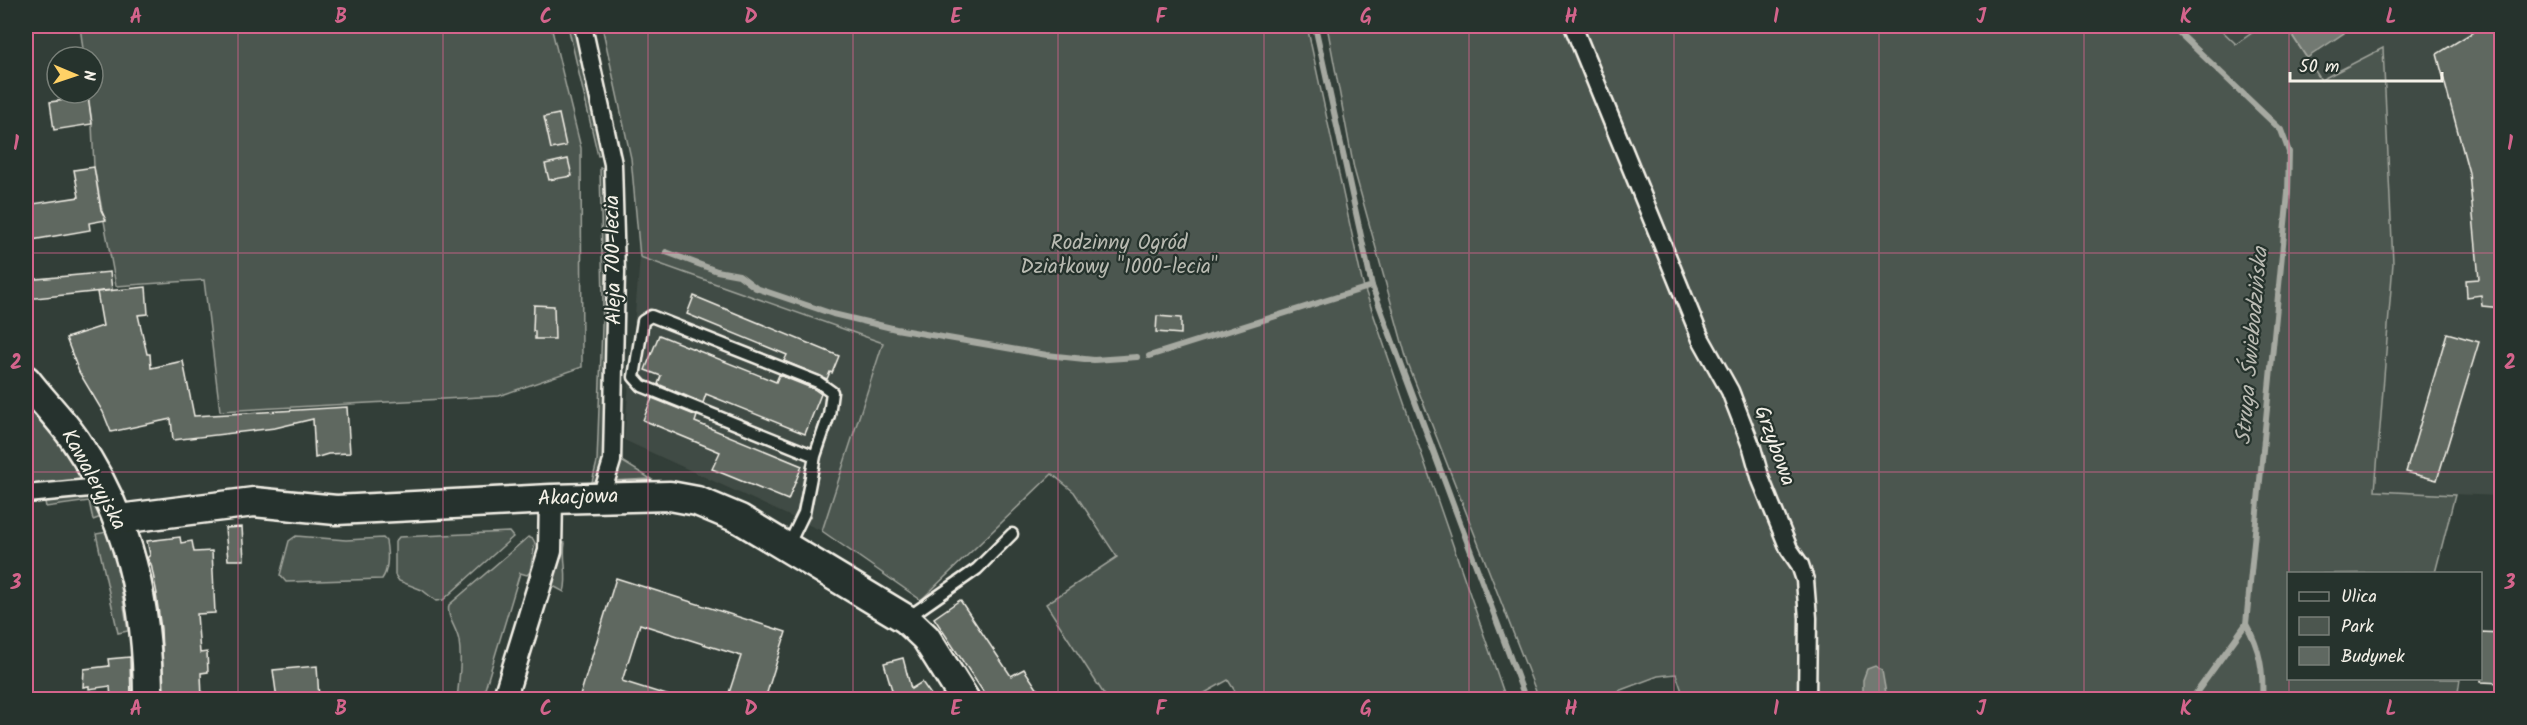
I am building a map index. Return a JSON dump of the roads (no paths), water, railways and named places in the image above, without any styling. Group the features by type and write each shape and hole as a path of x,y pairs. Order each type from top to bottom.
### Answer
{"street":[{"name":"Aleja 700-lecia","path":"583,26 613,164 616,272 612,461 601,497"},
{"name":"Grzybowa","path":"1573,26 1701,339 1730,391 1752,448 1761,480 1789,549 1800,566 1805,580 1808,618 1807,699"},
{"name":"Kawaleryjska","path":"26,381 75,440 119,519 138,584 148,670 148,699"},
{"path":"26,494 90,488"},
{"name":"Akacjowa","path":"119,519 254,502 336,510 601,497 670,496 697,501 740,519 788,546 906,619 926,638 965,699"},
{"path":"504,699 550,551 551,499"}],"lane":[{"path":"788,546 804,513 815,456 829,415 832,392 818,382 651,316 643,321 633,377 642,386 815,456"},
{"path":"906,619 977,569 1012,534"}],"waterway":[{"path":"1149,356 1372,286 1315,26"},
{"name":"Struga Świebodzińska","path":"2172,26 2281,130 2289,152 2288,193 2246,624 2191,700"},
{"path":"666,252 717,271 739,275 756,288 833,314 896,329 1047,355 1094,360 1137,357"},
{"path":"1372,286 1526,700"},
{"path":"2246,624 2255,642 2260,660 2262,700"}],"park label":[{"name":"Rodzinny Ogród Działkowy \"1000-lecia\"","path":"1119,255"}]}
